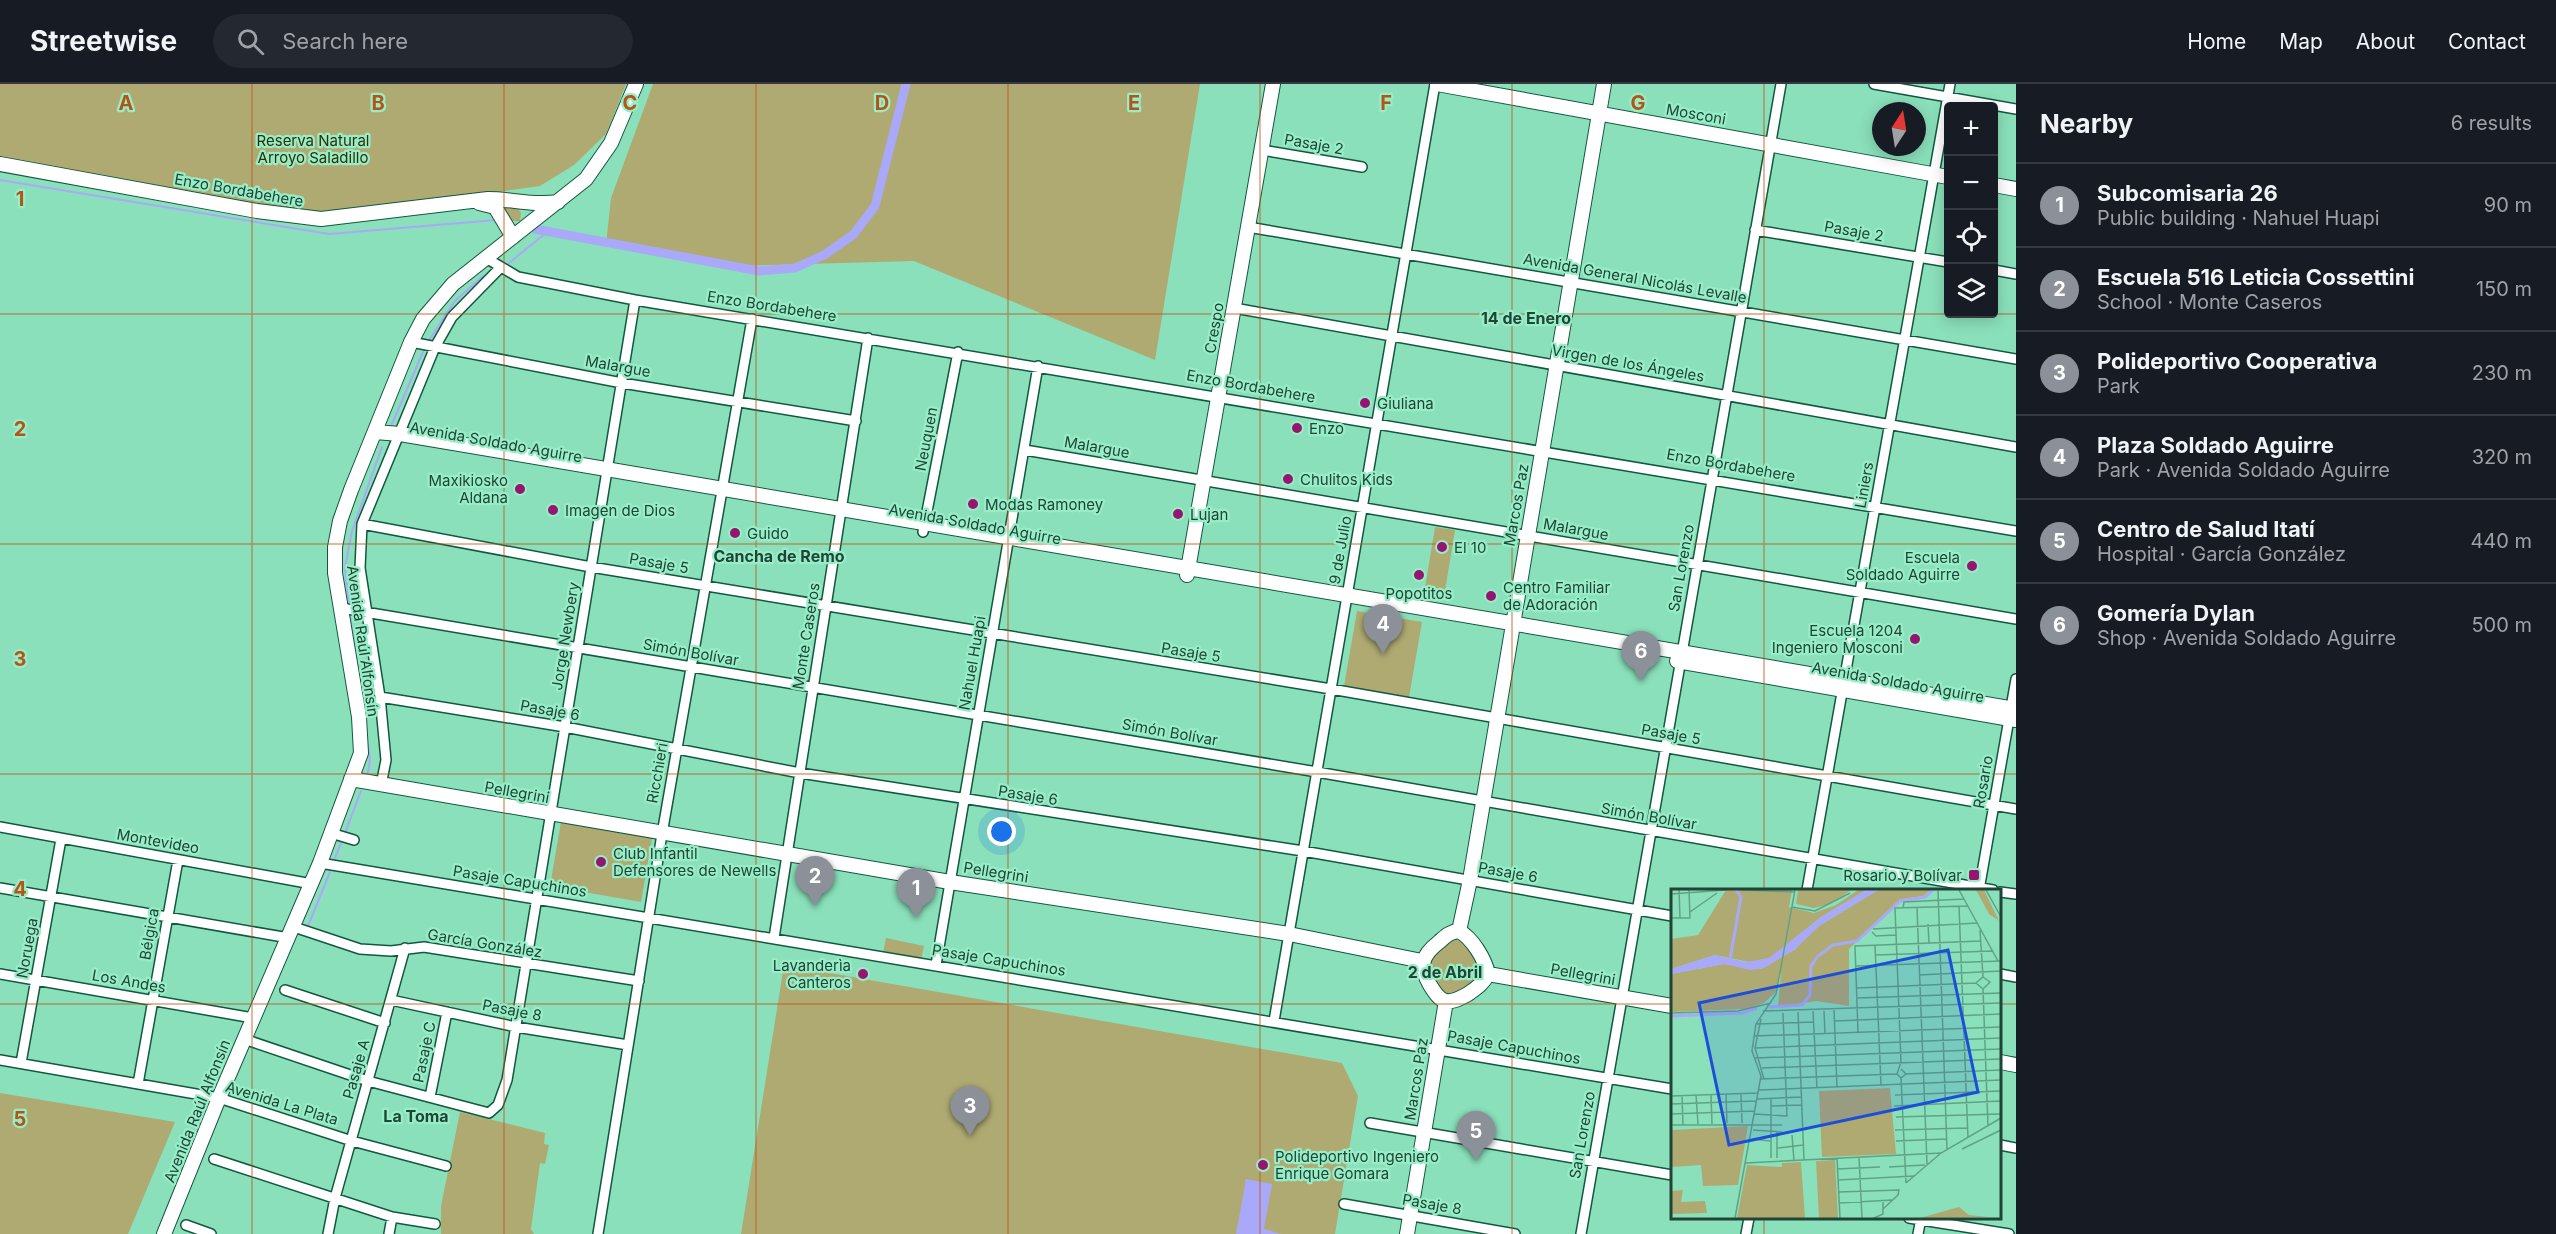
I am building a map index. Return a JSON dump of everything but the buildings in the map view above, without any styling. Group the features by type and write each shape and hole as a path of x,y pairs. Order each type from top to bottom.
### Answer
{"street":[{"name":"Avenida Raúl Alfonsín","path":"164,1234 219,1098 320,863 343,837 351,779 361,753 358,717 335,573 335,547 340,521 390,436 411,342 436,302 453,284 586,179 611,143 636,84"},
{"name":"Crespo","path":"1188,573 1273,84"},
{"name":"Mosconi","path":"1436,84 1944,176"},
{"name":"9 de Julio","path":"1274,1021 1436,84"},
{"name":"Marcos Paz","path":"1459,931 1470,880 1604,84"},
{"name":"San Lorenzo","path":"1581,1234 1781,84"},
{"path":"1874,84 2016,109"},
{"name":"Liniers","path":"1807,889 1950,84"},
{"name":"Pasaje 2","path":"1262,150 1362,167"},
{"name":"Enzo Bordabehere","path":"0,164 257,211 321,219 506,199 521,203 559,202"},
{"path":"1998,186 2016,189"},
{"path":"474,202 495,207 513,237"},
{"path":"521,203 526,218 525,228"},
{"name":"Avenida General Nicolás Levalle","path":"1248,227 2016,359"},
{"name":"Pasaje 2","path":"1755,230 1944,261"},
{"name":"Enzo Bordabehere","path":"486,258 519,277 635,300 1712,478 2016,531"},
{"path":"381,784 386,760 380,697 359,555 362,524 390,436 435,347 452,317 500,268"},
{"path":"1998,271 2016,274"},
{"name":"Jorge Newbery","path":"430,1097 489,1113 498,1105 507,1080 635,300"},
{"name":"Virgen de los Ángeles","path":"1234,308 2016,447"},
{"name":"Ricchieri","path":"598,1234 662,834 752,319"},
{"name":"Monte Caseros","path":"774,938 868,338"},
{"name":"Malargue","path":"411,342 622,383 856,421"},
{"name":"Neuquen","path":"924,528 958,352"},
{"name":"Nahuel Huapi","path":"936,965 1038,366"},
{"name":"Avenida Soldado Aguirre","path":"390,436 2013,714"},
{"name":"Malargue","path":"1025,450 2016,619"},
{"name":"Pasaje 5","path":"362,524 591,567 1331,689 2016,808"},
{"name":"Simón Bolívar","path":"341,608 1317,772 1979,889"},
{"name":"Rosario","path":"1979,889 2013,714 2016,679"},
{"name":"Pasaje 6","path":"380,697 565,727 800,773 1303,851 1671,916"},
{"name":"Pellegrini","path":"351,779 950,882 1289,934 1422,961"},
{"name":"Montevideo","path":"0,827 312,884"},
{"name":"Noruega","path":"21,1063 61,838"},
{"name":"Bélgica","path":"138,1084 178,860"},
{"name":"Pasaje Capuchinos","path":"320,863 1671,1089"},
{"name":"García González","path":"0,888 167,917 291,933 360,949 391,951 424,947 526,965 639,981"},
{"path":"2001,892 2016,894"},
{"path":"1459,931 1466,935 1484,962 1488,974 1479,987 1455,1001 1446,1001 1438,998 1422,972 1422,961 1427,952 1450,932 1459,931"},
{"name":"Pasaje A","path":"328,1234 335,1198 405,948"},
{"name":"Los Andes","path":"0,974 253,1018"},
{"name":"Pellegrini","path":"1488,974 1671,1006"},
{"path":"2001,974 2016,977"},
{"path":"285,990 385,1023"},
{"name":"Pasaje 8","path":"391,1000 516,1027 628,1045"},
{"name":"Marcos Paz","path":"1407,1234 1446,1001"},
{"name":"Pasaje C","path":"430,1097 447,1012"},
{"path":"244,1039 368,1082 430,1097"},
{"name":"Avenida La Plata","path":"0,1060 219,1098 352,1141 446,1166"},
{"path":"2001,1062 2016,1065"},
{"path":"1370,1123 1671,1175"},
{"path":"2001,1145 2016,1148"},
{"path":"214,1159 392,1217 435,1224"},
{"name":"Pasaje 8","path":"1344,1204 1515,1234"},
{"path":"389,1234 392,1217"},
{"path":"1746,1234 1749,1219"},
{"path":"1918,1234 1921,1219 2009,1234"},
{"path":"186,1225 211,1234"}],"green space":[{"name":"Reserva Natural Arroyo Saladillo","path":"0,84 626,84 606,134 574,165 540,186 359,211 290,211 0,157"},
{"path":"653,84 1200,84 1155,360 914,261 738,266 606,244 611,198"},
{"path":"498,202 516,205 521,213 520,221 511,221"},
{"name":"El 10","path":"1435,527 1455,530 1445,591 1425,588"},
{"path":"1357,611 1422,622 1409,697 1344,686"},
{"name":"Club Infantil Defensores de Newells","path":"561,822 652,838 641,902 550,886"},
{"path":"886,938 924,946 921,960 883,953"},
{"path":"1452,938 1464,941 1481,967 1477,980 1456,996 1442,993 1428,974 1430,956"},
{"path":"784,965 1342,1063 1358,1096 1335,1234 741,1234"},
{"path":"0,1093 175,1122 128,1234 0,1234"},
{"path":"460,1112 545,1133 544,1144 549,1145 545,1164 540,1163 531,1229 534,1234 441,1234 441,1206"}],"shaded area":[{"path":"1246,1179 1272,1184 1264,1229 1281,1234 1236,1234"}],"waterway":[{"path":"535,229 759,271 795,268 824,255 853,235 875,206 906,84"},
{"path":"0,180 329,234 496,220"},
{"path":"509,263 547,232"},
{"path":"428,342 454,302 483,276"},
{"path":"392,424 423,352"},
{"path":"349,603 345,568 352,531 382,447"},
{"path":"350,617 355,653"},
{"path":"367,739 370,760 367,778"},
{"path":"345,833 361,791"},
{"path":"335,858 343,838"},
{"path":"308,926 330,872"}],"place":[{"name":"Giuliana","path":"1365,403"},
{"name":"Enzo","path":"1297,428"},
{"name":"Chulitos Kids","path":"1288,479"},
{"name":"Maxikiosko Aldana","path":"520,489"},
{"name":"Modas Ramoney","path":"973,504"},
{"name":"Imagen de Dios","path":"553,510"},
{"name":"Lujan","path":"1178,514"},
{"name":"Guido","path":"735,533"},
{"name":"El 10","path":"1442,547"},
{"name":"Escuela Soldado Aguirre","path":"1972,566"},
{"name":"Popotitos","path":"1419,575"},
{"name":"Centro Familiar de Adoración","path":"1491,596"},
{"name":"Escuela 1204 Ingeniero Mosconi","path":"1915,639"},
{"name":"Plaza Soldado Aguirre","path":"1383,654"},
{"name":"Gomería Dylan","path":"1641,681"},
{"name":"Club Infantil Defensores de Newells","path":"601,862"},
{"name":"Rosario y Bolívar","path":"1974,875"},
{"name":"Escuela 516 Leticia Cossettini","path":"815,906"},
{"name":"Subcomisaria 26","path":"916,918"},
{"name":"Lavanderìa Canteros","path":"863,974"},
{"name":"Polideportivo Cooperativa","path":"970,1136"},
{"name":"Centro de Salud Itatí","path":"1476,1161"},
{"name":"Polideportivo Ingeniero Enrique Gomara","path":"1263,1165"}],"district":[{"name":"14 de Enero","path":"1526,318"},
{"name":"Cancha de Remo","path":"779,556"},
{"name":"2 de Abril","path":"1445,972"},
{"name":"La Toma","path":"416,1116"}]}
